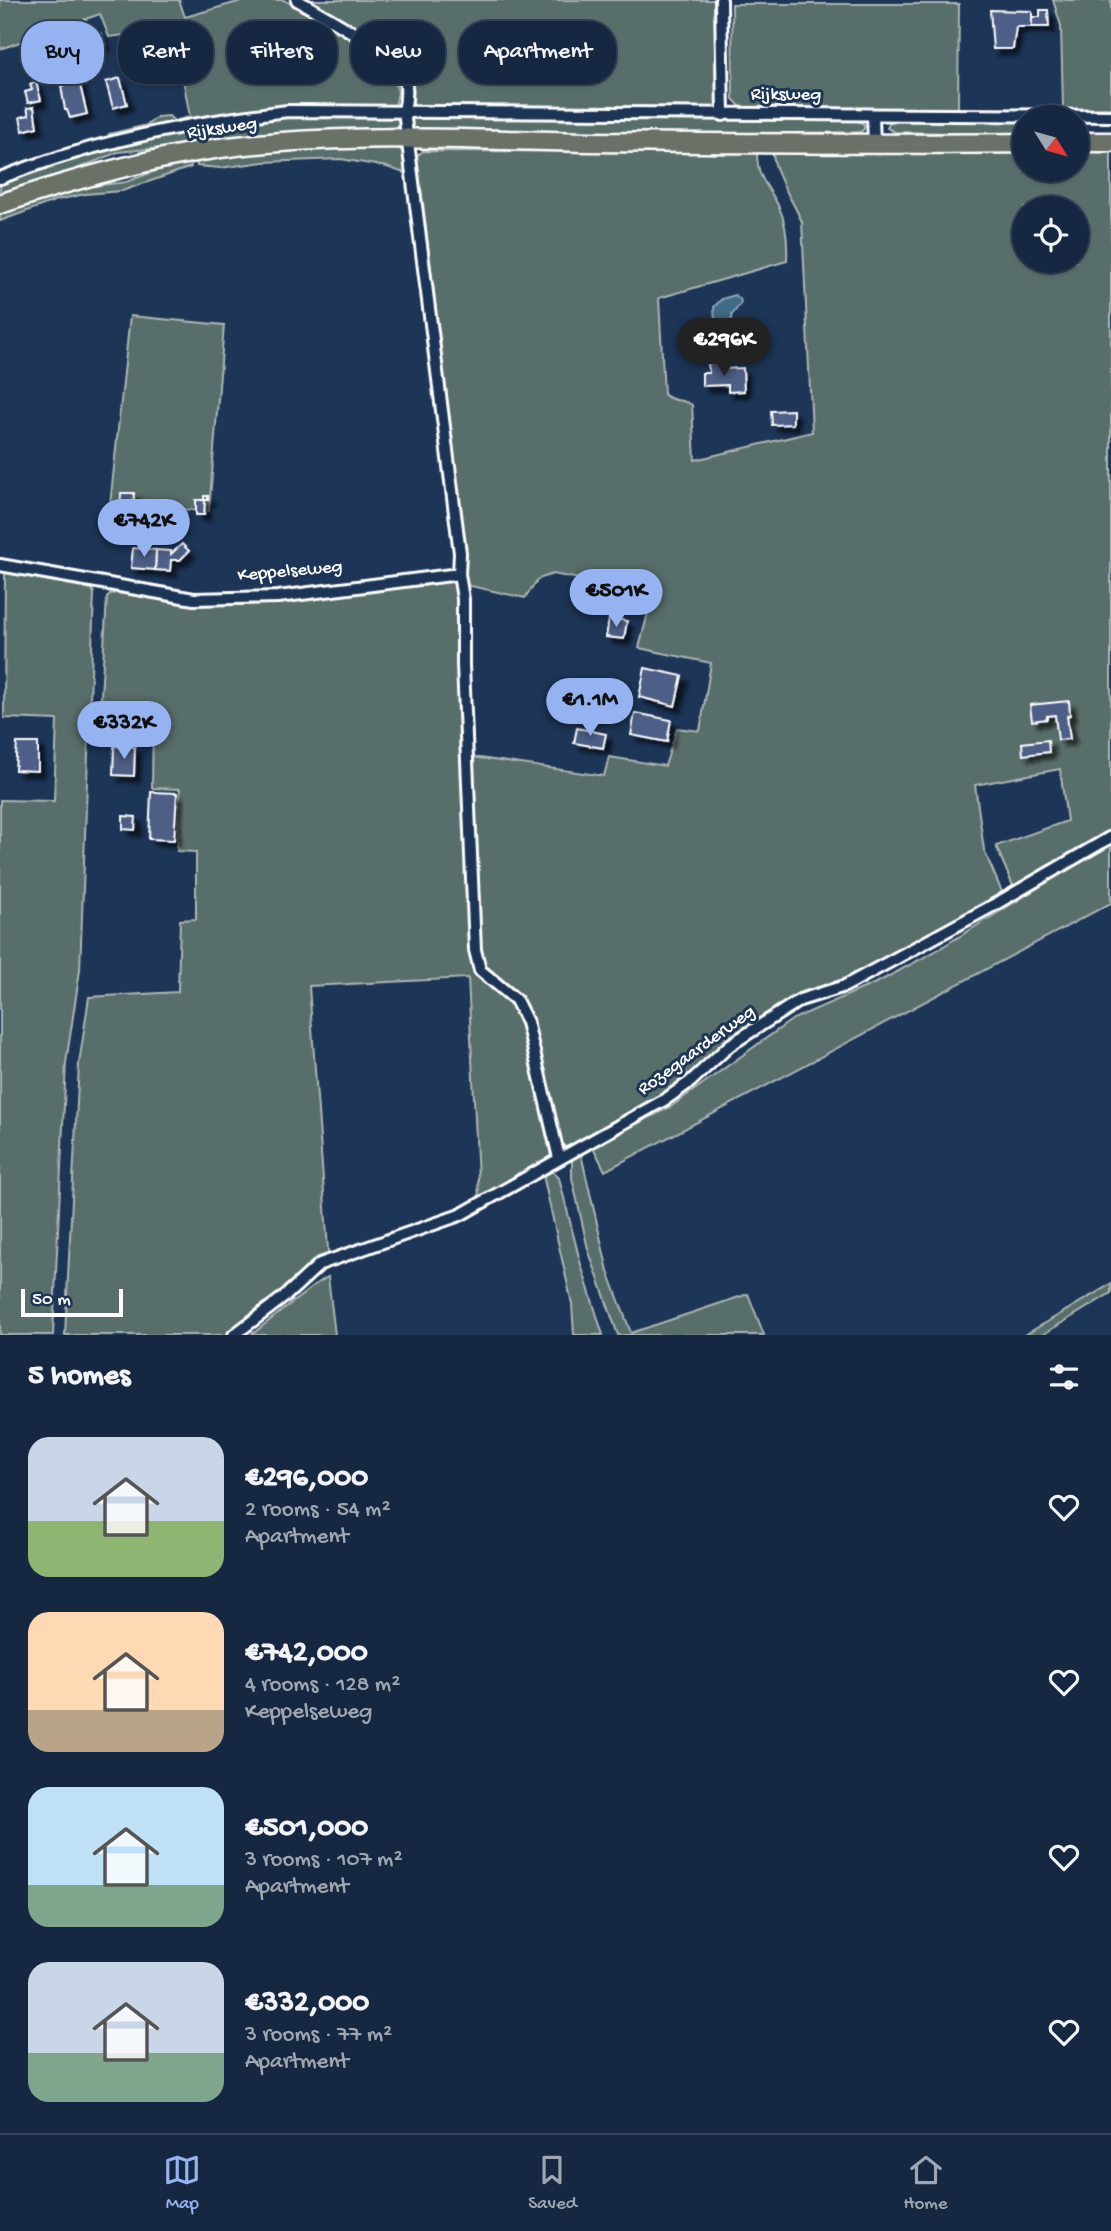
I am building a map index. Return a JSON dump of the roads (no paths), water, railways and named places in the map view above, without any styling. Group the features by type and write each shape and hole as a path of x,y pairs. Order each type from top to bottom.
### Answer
{"main road":[{"name":"Rijksweg","path":"0,204 65,182 192,153 326,139 874,145 1012,143"},
{"path":"1089,142 1111,142"}],"street":[{"path":"297,0 383,53 400,68 404,77 404,111 460,553 475,950 480,970 516,1000 527,1022 559,1158"},
{"path":"721,0 723,115"},
{"name":"Rijksweg","path":"0,178 70,155 188,125 288,111 1111,116"},
{"path":"873,116 874,145"},
{"name":"Keppelseweg","path":"0,565 194,599 278,597 459,574"},
{"name":"Rozegaarderweg","path":"234,1335 284,1297 320,1264 460,1215 666,1099 690,1082 730,1045 800,1000 845,986 994,905 1111,837"}],"water":[{"path":"735,295 741,303 732,315 731,349 726,357 720,358 717,354 714,307 722,299"}]}
